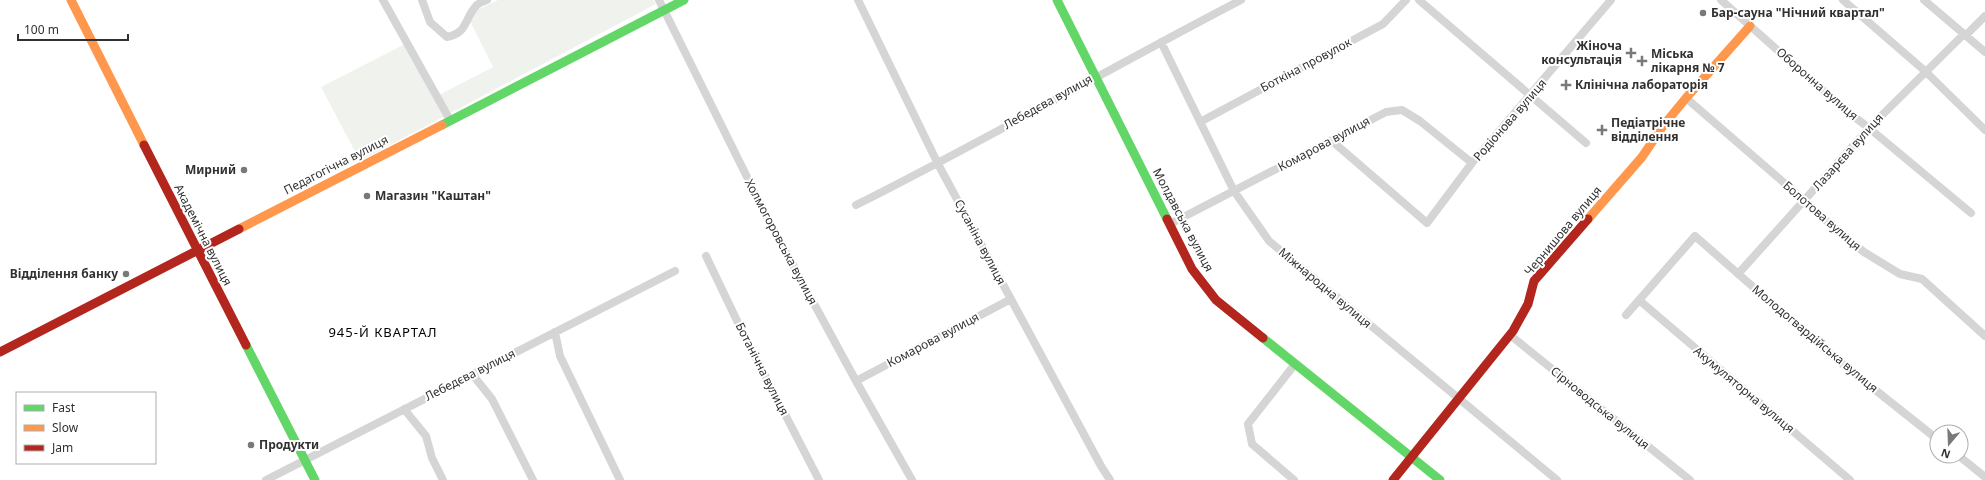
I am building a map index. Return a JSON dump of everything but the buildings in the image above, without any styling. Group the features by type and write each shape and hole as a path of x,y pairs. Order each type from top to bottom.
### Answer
{"street":[{"name":"Академічна вулиця","path":"70,0 316,480"},
{"path":"383,0 450,120"},
{"path":"422,0 430,22 447,37 456,35 463,29 476,5 487,0"},
{"name":"Холмогоровська вулиця","path":"659,0 768,219 856,381 912,480"},
{"name":"Педагогічна вулиця","path":"0,352 684,0"},
{"name":"Сусаніна вулиця","path":"858,0 938,164 1101,466 1110,480"},
{"name":"Молдавська вулиця","path":"1057,0 1192,269 1216,300 1440,480"},
{"name":"Лебедєва вулиця","path":"856,205 938,164 1095,76 1240,0"},
{"name":"Боткіна провулок","path":"1200,122 1383,24 1406,0"},
{"path":"1419,0 1586,143"},
{"name":"Родіонова вулиця","path":"1332,141 1427,223 1472,164 1611,0"},
{"name":"Оборонна вулиця","path":"1721,0 1844,110 1869,128 1971,213"},
{"path":"1843,0 1925,71 1985,130"},
{"path":"1924,0 1985,52"},
{"name":"Лазарєва вулиця","path":"1738,274 1869,128 1925,71 1985,16"},
{"name":"Чернишова вулиця","path":"1394,480 1457,398 1510,335 1528,304 1534,281 1642,157 1663,126 1686,98 1750,26"},
{"name":"Міжнародна вулиця","path":"1161,42 1234,191 1269,242 1556,480"},
{"name":"Болотова вулиця","path":"1686,98 1804,200 1837,231 1864,252 1900,274 1922,279 1985,336"},
{"name":"Комарова вулиця","path":"1170,224 1386,112 1402,110 1420,121 1472,164"},
{"name":"Молодогвардійська вулиця","path":"1639,300 1695,236 1825,350 1929,433"},
{"name":"Ботанічна вулиця","path":"706,256 740,327 820,480"},
{"name":"Лебедєва вулиця","path":"266,480 675,271"},
{"name":"Комарова вулиця","path":"856,381 1011,299"},
{"path":"1626,315 1639,300"},
{"name":"Акумуляторна вулиця","path":"1639,300 1850,480"},
{"path":"555,332 560,356 620,480"},
{"name":"Сірноводська вулиця","path":"1510,335 1690,480"},
{"path":"1294,480 1252,444 1248,424 1295,364"},
{"path":"472,374 492,399 533,480"},
{"path":"404,409 426,436 432,458 443,480"},
{"path":"1969,464 1985,477"}],"shaded area":[{"path":"498,0 654,0 656,4 360,161 321,87 409,42 437,96 493,67 467,15"}],"traffic: fast":[{"path":"442,125 684,0"},
{"path":"1057,0 1167,219"},
{"path":"1263,338 1440,480"},
{"path":"246,345 315,480"}],"traffic: slow":[{"path":"71,0 144,145"},
{"path":"1588,219 1642,157 1663,126 1686,98 1750,26"},
{"path":"239,229 442,125"}],"traffic: jam":[{"path":"144,145 246,345"},
{"path":"1167,219 1192,269 1216,300 1263,338"},
{"path":"1393,480 1513,331 1528,304 1534,281 1588,219"},
{"path":"0,352 239,229"}],"place":[{"name":"Бар-сауна \"Нічний квартал\"","path":"1703,13"},
{"name":"Жіноча консультація","path":"1631,53"},
{"name":"Міська лікарня № 7","path":"1642,61"},
{"name":"Клінічна лабораторія","path":"1566,85"},
{"name":"Педіатрічне відділення","path":"1602,130"},
{"name":"Мирний","path":"244,170"},
{"name":"Магазин \"Каштан\"","path":"367,196"},
{"name":"Відділення банку","path":"126,274"},
{"name":"Продукти","path":"251,445"}],"district":[{"name":"945-Й КВАРТАЛ","path":"383,332"}]}
